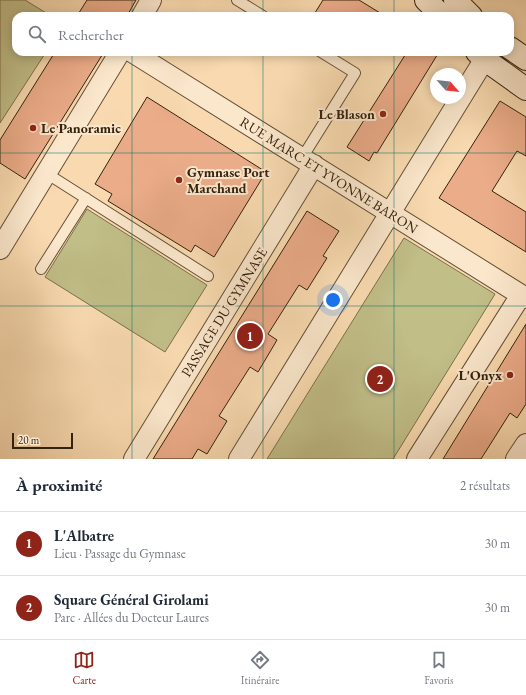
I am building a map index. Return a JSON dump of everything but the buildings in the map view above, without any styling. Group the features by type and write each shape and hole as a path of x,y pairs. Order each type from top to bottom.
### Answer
{"main road":[{"path":"426,0 438,12"},
{"path":"456,0 467,12"},
{"path":"514,51 526,59"},
{"path":"485,56 526,89"}],"street":[{"path":"144,12 151,0"},
{"path":"0,249 118,56"},
{"name":"RUE MARC ET YVONNE BARON","path":"138,56 523,297"},
{"path":"238,459 391,213 482,56"},
{"name":"PASSAGE DU GYMNASE","path":"134,459 308,161"},
{"path":"418,459 523,297"},
{"path":"516,459 526,444"}],"lane":[{"path":"237,0 256,12"},
{"path":"308,161 355,73 327,56"},
{"path":"46,173 208,276"},
{"path":"41,269 86,198"}],"shaded area":[{"path":"0,0 25,0 44,12 12,12 12,56 43,56 0,123"},
{"path":"87,209 207,285 165,352 45,277"},
{"path":"404,238 495,294 393,459 267,459"}],"place":[{"name":"Le Blason","path":"383,114"},
{"name":"Le Panoramic","path":"33,128"},
{"name":"Gymnase Port Marchand","path":"179,180"},
{"name":"L'Albatre","path":"250,336"},
{"name":"L'Onyx","path":"510,375"},
{"name":"Square Général Girolami","path":"380,379"}]}
